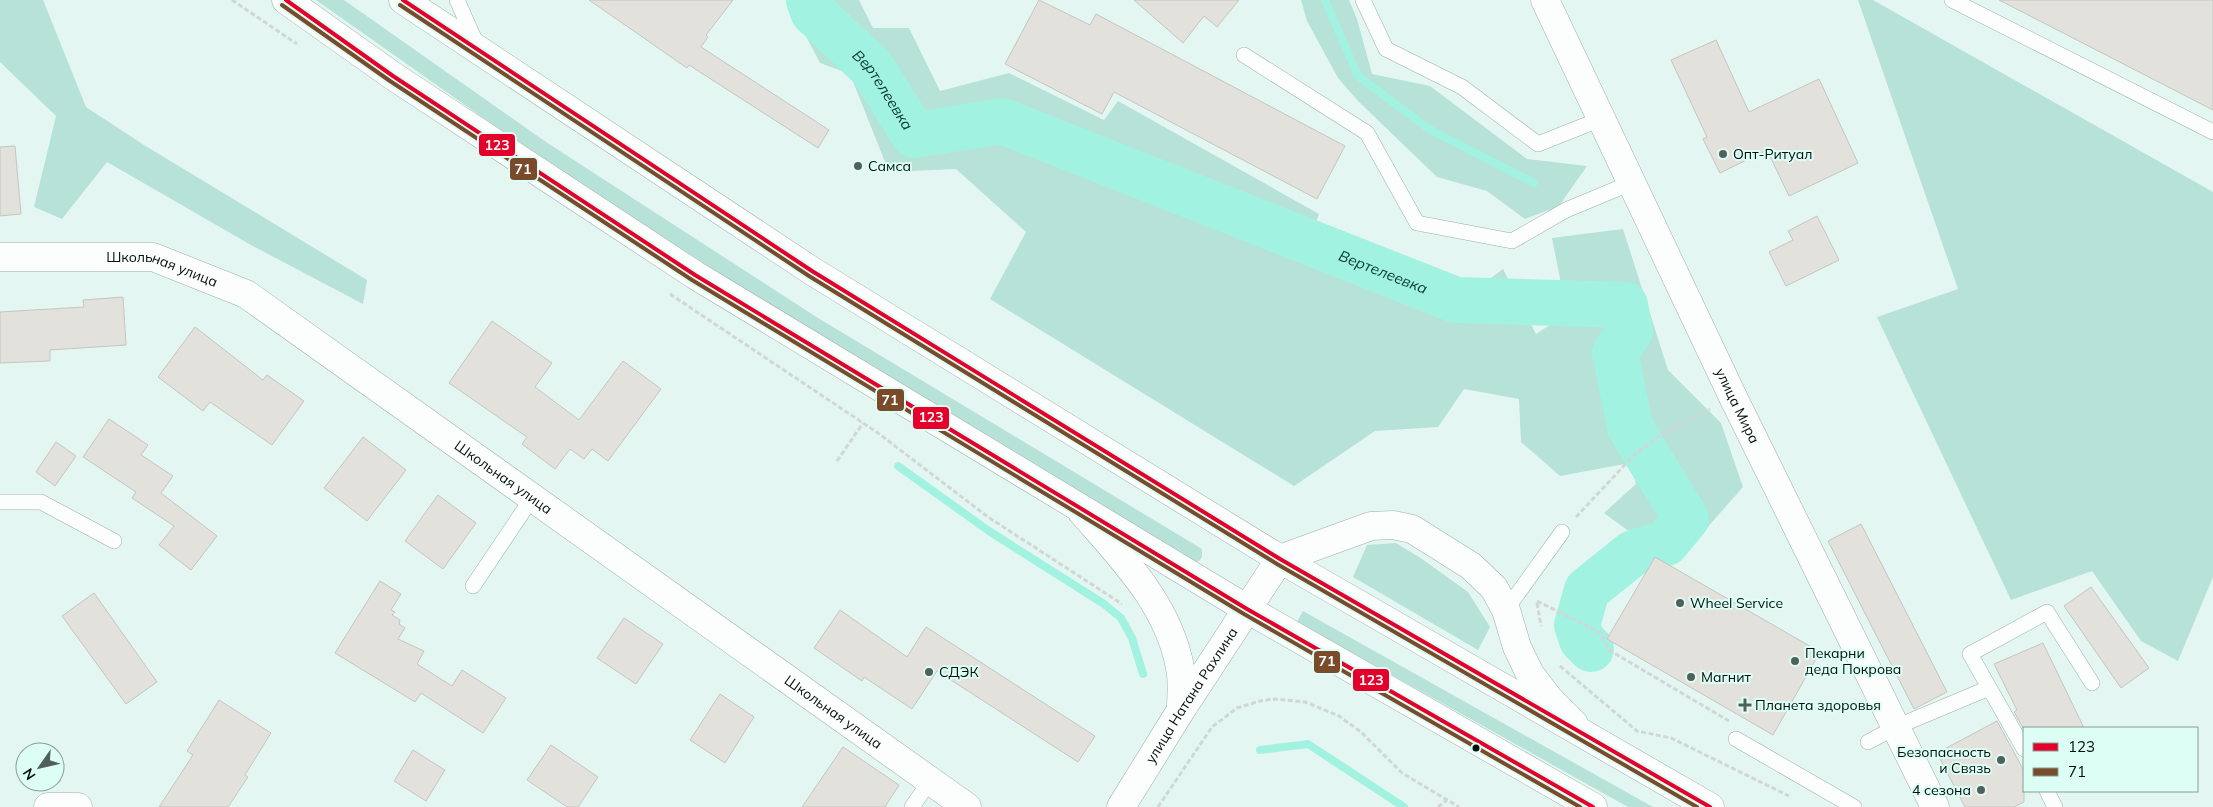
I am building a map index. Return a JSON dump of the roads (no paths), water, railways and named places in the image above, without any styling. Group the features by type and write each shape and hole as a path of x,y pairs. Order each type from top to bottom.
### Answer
{"main road":[{"path":"286,0 393,76 695,275 1247,610 1593,807"},
{"path":"404,0 812,271 1280,559 1710,807"},
{"name":"улица Мира","path":"1545,0 1733,397 1935,807"},
{"name":"Школьная улица","path":"0,257 153,257 246,294 967,807"},
{"path":"1076,505 1134,572 1162,616 1174,645 1180,668 1181,710"},
{"path":"1280,559 1371,526 1393,525 1412,529 1471,566 1494,588 1506,610 1517,647 1530,674 1550,700 1584,734"},
{"name":"улица Натана Рахлина","path":"1121,807 1181,710 1280,559"},
{"path":"48,807 78,807"}],"lane":[{"path":"457,0 480,51"},
{"path":"1363,0 1386,49 1462,87 1538,144 1601,120"},
{"path":"1952,0 2213,132"},
{"path":"1244,55 1367,133 1417,223 1512,241 1566,210 1631,183"},
{"path":"473,586 532,498"},
{"path":"0,502 42,502 114,541"},
{"path":"1506,610 1562,532"},
{"path":"2023,747 1970,654 2047,612 2092,683"},
{"path":"1868,742 1896,727 1989,688"},
{"path":"1736,739 1854,807"},
{"path":"912,807 930,781"},
{"path":"2048,792 2055,807"}],"waterway":[{"name":"Вертелеевка","path":"809,0 813,12 872,68 914,135 1002,121 1456,300 1625,305 1630,331 1615,353 1630,427 1686,519 1666,543 1633,553 1587,590 1577,625 1582,640 1591,649"},
{"path":"1325,0 1358,76 1429,129 1534,183"},
{"path":"898,466 989,531 1104,604 1121,618 1132,638 1143,674"},
{"path":"1260,750 1308,744 1404,807"}],"place":[{"name":"Опт-Ритуал","path":"1723,154"},
{"name":"Самса","path":"858,166"},
{"name":"Wheel Service","path":"1680,603"},
{"name":"Пекарни деда Покрова","path":"1795,661"},
{"name":"СДЭК","path":"929,672"},
{"name":"Магнит","path":"1691,677"},
{"name":"Планета здоровья","path":"1745,705"},
{"name":"Безопасность и Связь","path":"2001,760"},
{"name":"4 сезона","path":"1981,790"}]}
